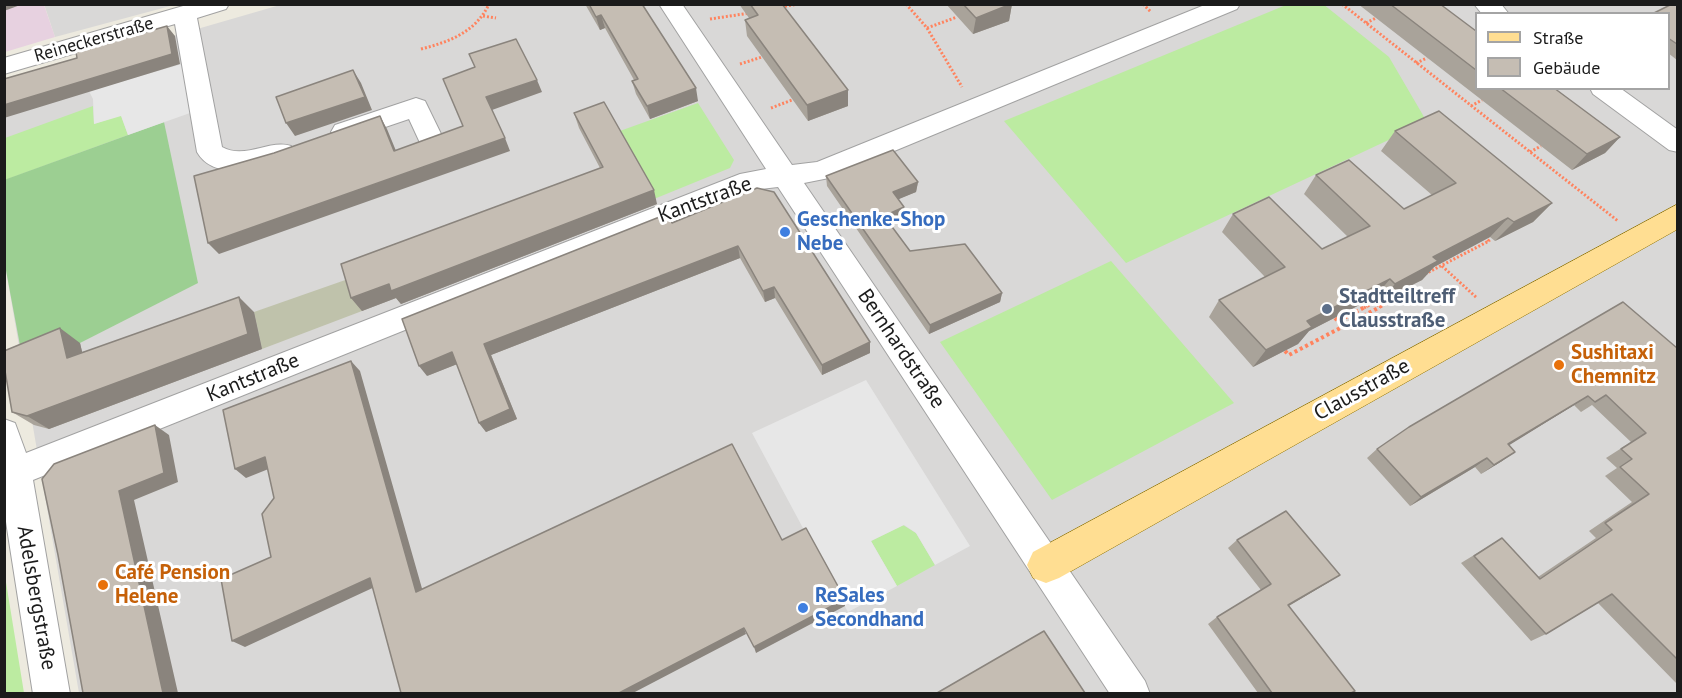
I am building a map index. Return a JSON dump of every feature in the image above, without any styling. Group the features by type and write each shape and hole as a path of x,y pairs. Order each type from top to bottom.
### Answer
{"main road":[{"name":"Clausstraße","path":"1046,565 1677,215"}],"street":[{"name":"Reineckerstraße","path":"4,66 218,4"},
{"name":"Kantstraße","path":"15,472 749,181 820,171 1229,4"},
{"path":"185,14 210,152 220,160 246,162 311,143 416,107 430,138"},
{"name":"Bernhardstraße","path":"677,14 1132,693"},
{"path":"1605,90 1677,143"},
{"name":"Adelsbergstraße","path":"4,433 15,472 52,693"}],"path":[{"path":"421,49 454,39 469,30 483,16 489,4"},
{"path":"775,8 798,4"},
{"path":"906,4 927,28 974,108"},
{"path":"1342,4 1637,236"},
{"path":"677,14 752,12"},
{"path":"483,16 496,18"},
{"path":"927,28 957,17"},
{"path":"1365,23 1376,18"},
{"path":"1416,63 1427,58"},
{"path":"1471,106 1482,100"},
{"path":"1530,152 1541,146"},
{"path":"1419,274 1422,276 1490,241 1487,239"},
{"path":"1442,266 1496,315"},
{"path":"1286,351 1289,355 1403,295"},
{"path":"1335,318 1338,321 1375,302 1380,307"}],"shaded area":[{"path":"44,4 174,5 55,37"},
{"path":"5,5 44,5 55,37 5,52"},
{"path":"280,5 1677,5 1677,693 79,693 5,265 4,85"},
{"path":"182,64 190,113 128,135 121,116 94,124 93,99 89,91"},
{"path":"351,278 362,311 262,349 254,312"},
{"path":"866,380 970,546 935,565 916,533 904,525 871,541 897,586 848,612 752,433"}],"green space":[{"path":"1323,4 1389,57 1427,122 1126,263 1004,121 1286,5"},
{"path":"698,103 734,160 730,168 654,199 617,132"},
{"path":"93,106 94,124 121,115 128,135 5,180 5,138"},
{"path":"164,122 198,283 80,343 24,367 5,265 4,180"},
{"path":"1111,261 1234,403 1052,500 940,342"},
{"path":"903,525 916,533 935,565 897,586 871,541"},
{"path":"5,576 24,693 5,693"}],"building":[{"path":"589,4 642,4 696,88 647,106 632,81 638,79 601,15 596,17"},
{"path":"750,4 782,4 848,90 807,105 745,20 758,15"},
{"path":"963,4 1011,4 976,18"},
{"path":"1390,4 1440,4 1475,30 1475,69"},
{"path":"1677,4 1677,44 1670,39 1670,12 1656,12"},
{"path":"167,26 172,54 4,105 4,79 77,58 76,52"},
{"path":"516,39 537,80 486,97 505,138 208,243 194,176 274,153 380,116 394,151 463,126 443,79 475,67 469,54"},
{"path":"353,70 365,97 286,123 276,97"},
{"path":"1503,90 1557,90 1620,137 1587,154"},
{"path":"604,102 654,190 391,291 389,284 351,298 341,264 603,167 574,113"},
{"path":"1439,111 1552,203 1514,222 1508,218 1433,257 1438,261 1395,284 1390,279 1307,321 1312,327 1266,350 1219,300 1285,267 1233,214 1269,197 1322,249 1370,226 1316,175 1349,160 1404,209 1456,183 1395,131"},
{"path":"893,150 918,182 893,192 904,207 884,216 910,251 965,244 1002,293 930,325 826,176"},
{"path":"757,188 774,192 870,342 822,365 774,287 763,291 738,246 484,344 510,409 479,423 452,352 419,366 402,319 667,214 672,223"},
{"path":"239,297 248,334 27,416 12,412 4,365 4,351 60,328 67,358"},
{"path":"1623,302 1677,348 1677,659 1612,594 1546,634 1474,556 1502,538 1540,579 1612,530 1605,523 1649,494 1620,467 1632,459 1621,449 1646,433 1606,395 1595,402 1588,396 1508,444 1515,452 1494,465 1487,458 1421,497 1377,449 1409,427"},
{"path":"351,361 416,592 732,444 782,540 806,528 845,599 754,647 744,628 619,693 401,693 370,578 232,641 221,579 271,557 262,514 274,498 265,457 235,469 223,410"},
{"path":"155,425 164,473 119,491 163,693 83,693 42,479 54,464"},
{"path":"1286,511 1340,575 1288,605 1355,691 1351,693 1272,693 1217,617 1271,584 1237,540"},
{"path":"1044,631 1085,693 937,693"}],"place":[{"name":"Geschenke-Shop Nebe","path":"785,232"},
{"name":"Stadtteiltreff Clausstraße","path":"1327,309"},
{"name":"Sushitaxi Chemnitz","path":"1559,365"},
{"name":"Café Pension Helene","path":"103,585"},
{"name":"ReSales Secondhand","path":"803,608"}]}
